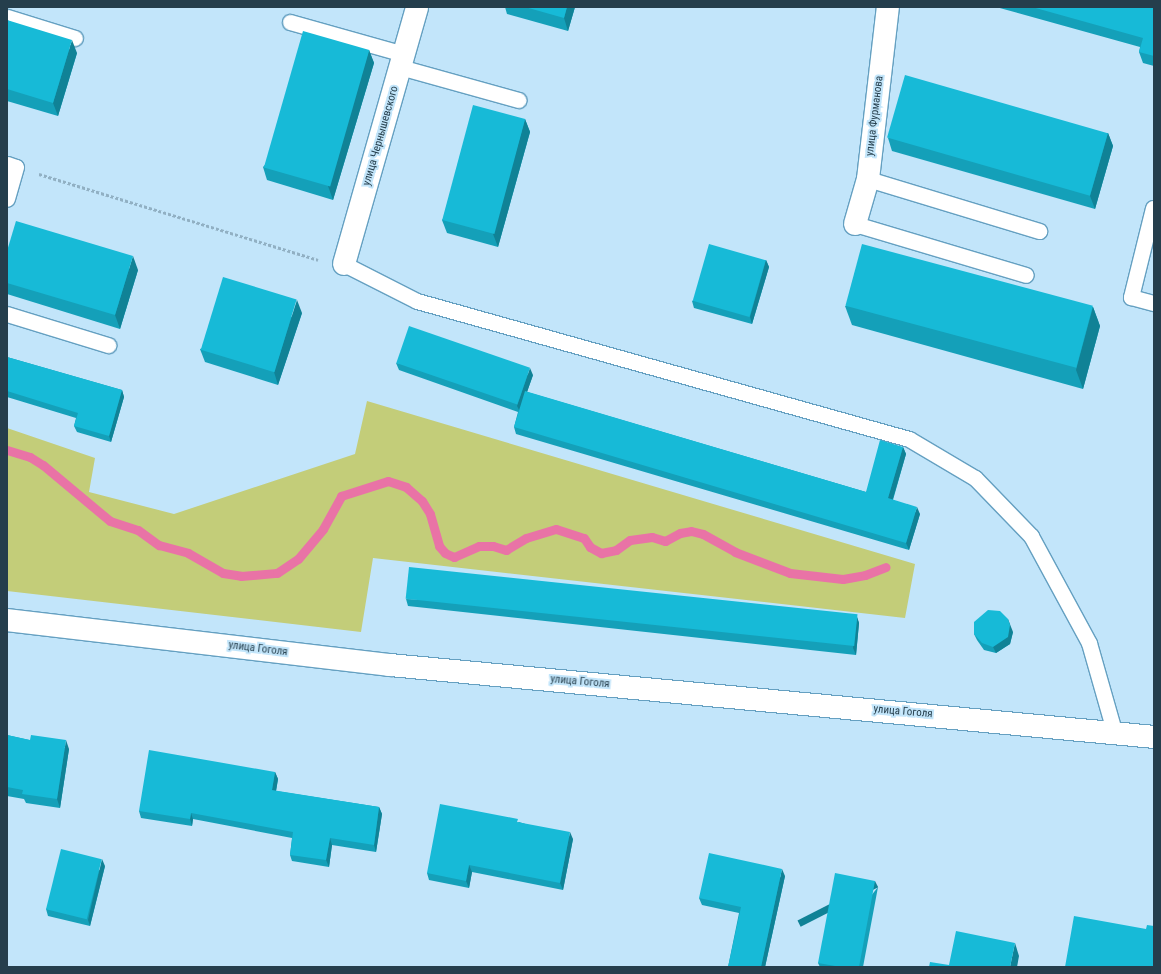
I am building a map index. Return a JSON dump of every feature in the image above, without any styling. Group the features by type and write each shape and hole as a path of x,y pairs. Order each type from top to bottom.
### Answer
{"main road":[{"name":"улица Чернышевского","path":"344,264 417,7"},
{"name":"улица Фурманова","path":"855,224 868,179 888,7"},
{"name":"улица Гоголя","path":"7,620 390,665 1114,731 1154,737"}],"lane":[{"path":"7,17 75,38"},
{"path":"290,22 518,100"},
{"path":"7,199 12,166"},
{"path":"868,179 1039,231"},
{"path":"1153,208 1131,297 1154,303"},
{"path":"855,224 1026,275"},
{"path":"344,264 417,301 909,439 975,478 1031,536 1089,644 1114,731"},
{"path":"7,314 108,345"}],"path":[{"path":"12,166 331,264 344,264"}],"green space":[{"path":"367,401 915,564 905,618 373,558 361,632 7,591 7,428 95,458 89,492 174,514 355,454"}],"building":[{"path":"525,7 567,7 564,18"},
{"path":"1032,7 1154,7 1154,56 1139,52 1143,38"},
{"path":"7,20 72,40 53,103 7,89"},
{"path":"303,31 369,50 330,187 264,167"},
{"path":"905,75 1108,133 1090,196 887,137"},
{"path":"473,105 525,119 494,234 442,220"},
{"path":"16,221 133,256 115,315 7,283 7,251"},
{"path":"709,244 766,260 749,317 693,301"},
{"path":"862,244 1093,306 1076,368 845,306"},
{"path":"223,277 297,300 274,372 201,350"},
{"path":"409,326 530,368 517,405 396,363"},
{"path":"7,357 122,390 109,436 74,426 78,413 7,391"},
{"path":"525,391 866,492 880,440 903,447 888,498 917,507 906,543 514,427"},
{"path":"409,567 858,614 854,646 406,599"},
{"path":"988,610 1000,611 1008,619 1010,625 1008,637 993,647 982,643 974,634 974,622"},
{"path":"7,735 30,740 31,735 66,740 57,799 22,794 23,790 7,787"},
{"path":"149,750 275,772 272,790 379,807 374,845 330,838 326,860 290,855 293,832 191,813 190,819 139,811"},
{"path":"440,804 518,819 517,822 570,832 560,883 469,865 466,881 427,873"},
{"path":"61,849 102,859 87,919 46,909"},
{"path":"709,853 782,869 761,967 728,967 741,907 699,898"},
{"path":"835,873 875,881 859,967 841,967 818,963"},
{"path":"1074,916 1146,929 1147,925 1154,926 1154,967 1065,967"},
{"path":"956,931 1015,943 1010,967 929,967 930,962 949,965"}],"waterway":[{"path":"7,450 30,457 43,465 110,521 138,530 159,545 188,553 223,573 241,576 277,573 298,559 323,529 341,496 388,481 406,487 422,501 430,514 439,546 445,553 454,557 479,546 493,546 506,550 526,538 556,529 584,538 590,547 601,553 616,550 630,540 652,537 665,541 680,533 691,531 703,534 735,552 790,573 843,579 865,575 886,567"}]}
